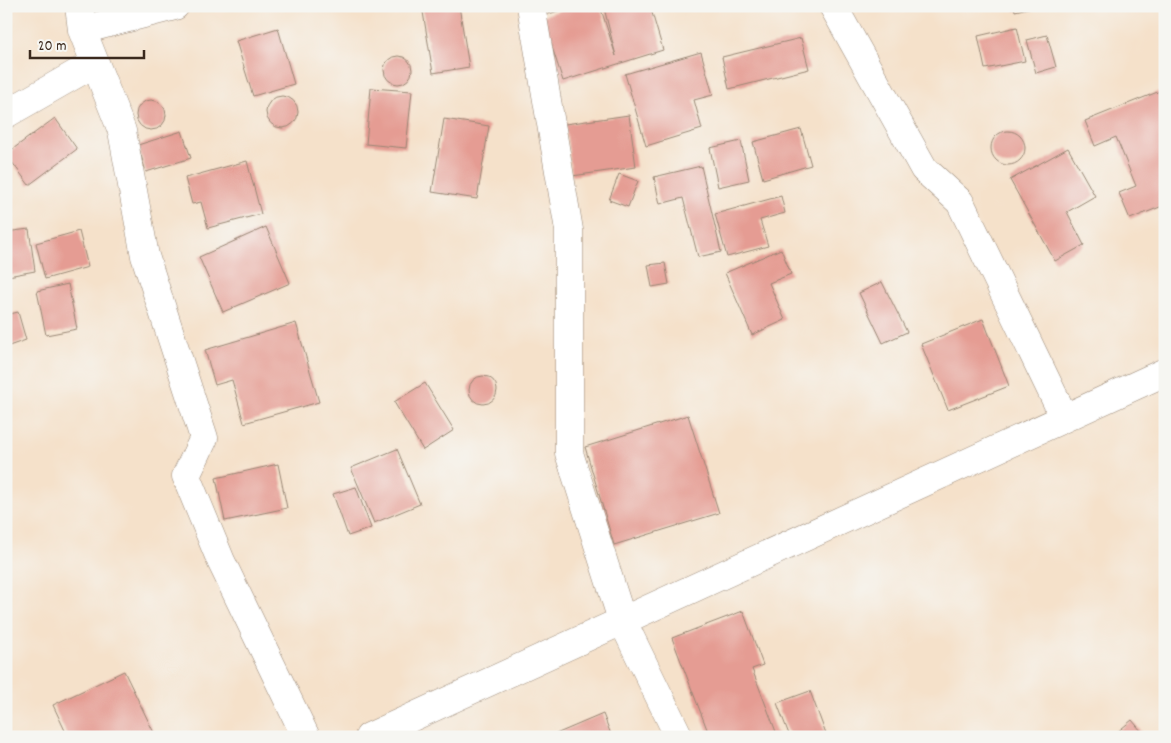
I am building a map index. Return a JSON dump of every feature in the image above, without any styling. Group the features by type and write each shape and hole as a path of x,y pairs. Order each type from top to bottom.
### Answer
{"street":[{"path":"175,6 81,18 95,63 122,131 144,256 204,438 186,476 221,560 306,737"},
{"path":"531,6 569,230 569,453 622,620 679,737"},
{"path":"833,6 924,170 960,202 1064,417"},
{"path":"6,114 95,63"},
{"path":"369,737 1165,372"}],"building":[{"path":"422,6 459,6 469,67 433,73"},
{"path":"574,6 600,6 616,56 604,8 609,6 650,6 663,50 563,81 542,16"},
{"path":"1014,6 1032,6 1032,7 1015,11"},
{"path":"1017,27 1025,61 985,69 978,36"},
{"path":"278,28 294,84 253,96 236,41"},
{"path":"1047,35 1056,67 1036,73 1027,40"},
{"path":"801,38 809,69 729,89 722,57"},
{"path":"701,52 713,95 694,100 702,129 646,146 625,74"},
{"path":"398,56 408,60 412,70 408,80 398,84 388,80 384,70 388,60"},
{"path":"371,88 412,91 406,148 366,144"},
{"path":"1165,89 1165,205 1130,219 1119,193 1136,186 1116,137 1095,146 1085,121"},
{"path":"282,96 293,101 298,112 293,123 282,128 271,123 266,112 271,101"},
{"path":"151,100 162,104 166,115 162,126 151,130 140,126 136,115 140,104"},
{"path":"629,115 636,167 572,176 565,124"},
{"path":"55,118 77,149 29,185 6,154"},
{"path":"444,119 489,126 477,199 432,192"},
{"path":"801,129 811,165 763,179 753,142"},
{"path":"182,131 191,158 146,172 138,145"},
{"path":"1008,131 1015,132 1020,136 1024,141 1024,155 1020,160 1015,164 1008,165 1001,164 996,160 992,155 991,148 992,141 996,136 1001,132"},
{"path":"741,141 749,180 718,187 710,148"},
{"path":"1068,148 1095,196 1067,212 1084,245 1055,261 1010,180"},
{"path":"247,161 261,214 208,228 201,202 192,204 185,178"},
{"path":"701,166 721,252 698,257 683,198 660,204 654,177"},
{"path":"619,174 638,181 628,207 609,200"},
{"path":"781,196 785,213 760,220 768,246 727,257 715,214"},
{"path":"266,227 290,283 223,312 199,257"},
{"path":"29,229 35,271 8,276 6,232"},
{"path":"79,231 88,267 45,279 36,243"},
{"path":"781,249 791,274 769,283 785,320 752,335 725,273"},
{"path":"665,263 669,284 652,287 648,265"},
{"path":"882,282 907,332 883,343 859,293"},
{"path":"68,284 77,329 46,335 37,291"},
{"path":"18,312 26,340 6,347 6,315"},
{"path":"983,319 1009,386 948,410 921,344"},
{"path":"296,323 319,402 244,423 232,380 215,385 205,350"},
{"path":"483,376 493,380 497,390 493,400 483,404 473,400 469,390 473,380"},
{"path":"425,383 454,430 423,450 394,402"},
{"path":"688,415 719,513 614,545 585,447"},
{"path":"397,449 420,504 374,523 351,468"},
{"path":"278,464 287,508 225,521 216,478"},
{"path":"356,487 371,528 348,536 333,494"},
{"path":"743,611 763,665 752,669 778,737 710,737 672,638"},
{"path":"124,671 156,737 68,737 53,705"},
{"path":"810,691 827,737 790,737 777,703"},
{"path":"603,714 612,737 549,737"},
{"path":"1132,720 1146,737 1111,737"}]}
